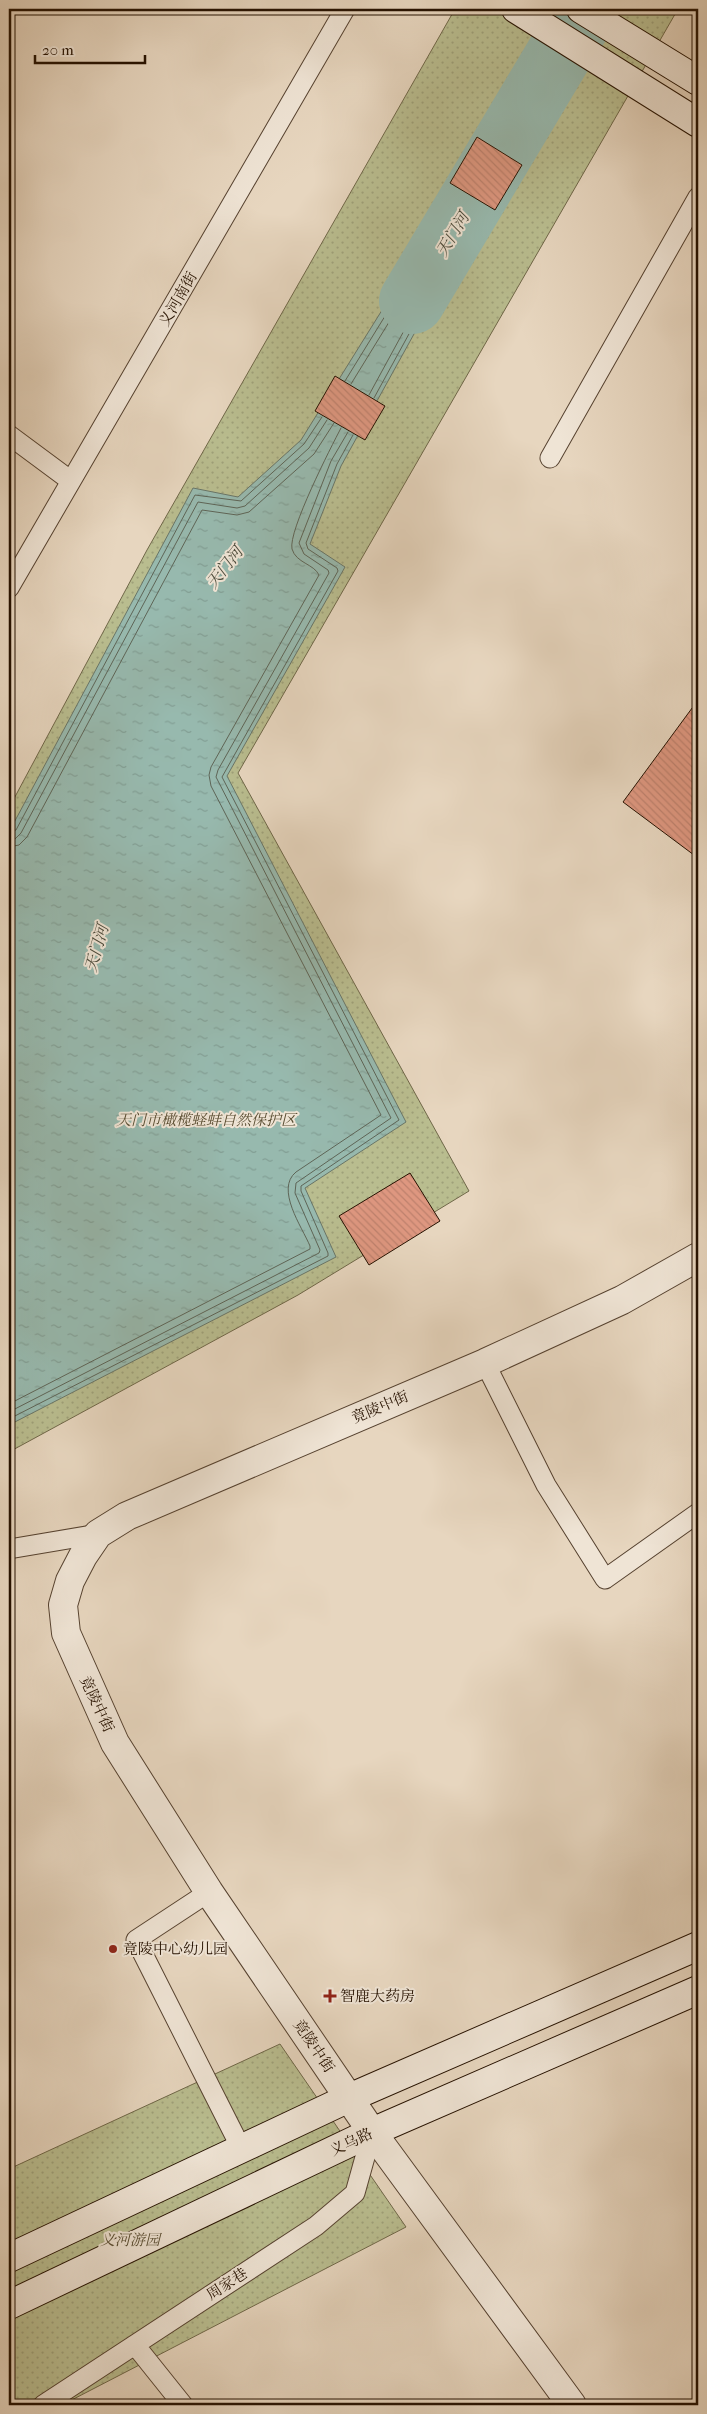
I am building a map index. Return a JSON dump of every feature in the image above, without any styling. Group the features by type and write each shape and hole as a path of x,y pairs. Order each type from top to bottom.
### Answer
{"main road":[{"path":"516,9 698,123"},
{"path":"581,9 698,81"},
{"name":"竟陵中街","path":"572,2405 372,2132 209,1892 115,1743 66,1633 63,1605 70,1581 82,1556 98,1534 126,1516 485,1363 622,1300 698,1257"},
{"path":"9,2258 349,2098 698,1946"},
{"name":"义乌路","path":"9,2305 372,2132 698,1990"}],"lane":[{"name":"义河南街","path":"9,588 345,9"},
{"path":"550,458 698,197"},
{"path":"9,435 72,481"},
{"path":"485,1363 546,1485 606,1580 698,1513"},
{"path":"9,1549 98,1534"},
{"path":"209,1892 136,1940 241,2148"},
{"name":"周家巷","path":"43,2405 316,2226 355,2193 372,2132"},
{"path":"135,2344 184,2405"}],"green space":[{"name":"天门市橄榄蛏蚌自然保护区","path":"455,9 678,9 238,773 469,1191 298,1295 9,1452 9,808 147,550"},
{"name":"义河游园","path":"280,2044 406,2227 62,2405 9,2405 9,2169"}],"water":[{"name":"天门市橄榄蛏蚌自然保护区","path":"442,214 471,231 341,466 310,544 345,567 227,776 406,1122 305,1188 336,1257 9,1425 9,832 193,488 238,497 301,440"}],"building":[{"path":"477,137 522,165 495,210 450,183"},
{"path":"335,376 385,406 365,440 315,411"},
{"path":"698,700 698,858 623,802"},
{"path":"410,1173 440,1221 369,1265 339,1216"}],"waterway":[{"name":"天门河","path":"412,301 586,9"}],"place":[{"name":"竟陵中心幼儿园","path":"113,1949"},
{"name":"智鹿大药房","path":"330,1996"}]}
